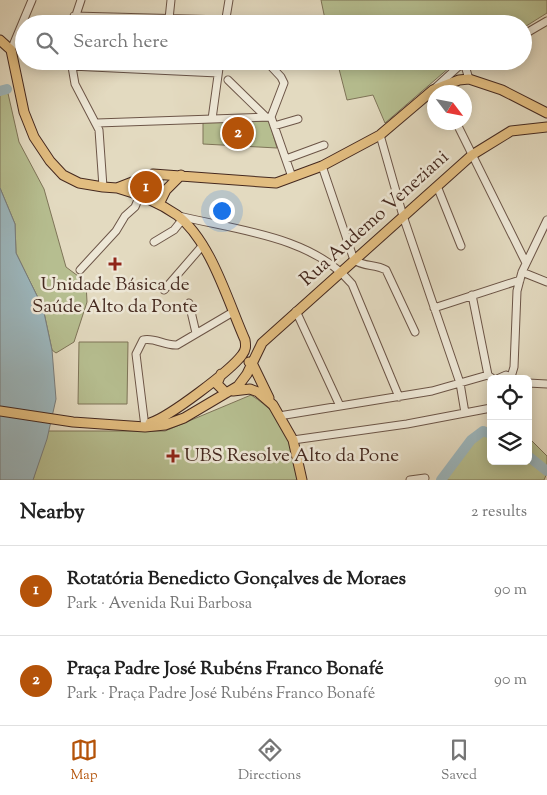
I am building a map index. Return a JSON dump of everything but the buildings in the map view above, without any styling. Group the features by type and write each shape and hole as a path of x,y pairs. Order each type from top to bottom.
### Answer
{"main road":[{"path":"0,40 11,50 15,69"},
{"path":"15,70 24,112 34,137 50,161 63,175 79,183 117,188 140,195 179,217 202,245 246,340 253,345 262,343"},
{"path":"444,85 449,82 469,79 521,98 547,113 543,126"},
{"path":"117,188 153,174 276,183 322,166 380,135 427,95"},
{"name":"Rua Audemo Veneziani","path":"0,412 73,422 143,427 164,424 184,418 228,392 242,381 262,343 472,155 511,131 543,126"},
{"path":"159,204 166,190 181,175"},
{"name":"Rua Audemo Veneziani","path":"143,427 160,420 176,410 237,361 246,349 246,340"},
{"path":"237,361 246,360 252,363 293,440 302,480"},
{"path":"221,374 217,384 228,392 250,389 258,392 273,405"}],"street":[{"path":"26,15 32,0"},
{"path":"76,15 81,0"},
{"path":"169,15 171,0"},
{"path":"226,15 229,0"},
{"path":"532,30 547,21"},
{"path":"11,50 15,40"},
{"path":"72,70 75,84 97,123 103,187"},
{"path":"169,70 218,73"},
{"path":"212,119 218,70"},
{"path":"268,117 284,83 274,70"},
{"path":"441,85 455,70"},
{"path":"466,70 469,79"},
{"path":"228,80 268,117 274,126 292,177"},
{"path":"97,123 268,117"},
{"path":"274,126 298,119"},
{"path":"460,130 526,263"},
{"path":"380,135 403,216 460,383 465,413"},
{"path":"286,159 324,145"},
{"path":"322,166 354,260 363,266 380,266 386,270 415,332"},
{"path":"437,186 461,246"},
{"path":"80,270 116,231 125,216 135,207 140,195"},
{"path":"154,242 174,230 179,217 291,243 311,251 341,271 352,284 399,397"},
{"path":"512,375 517,291 526,263 547,220"},
{"path":"164,290 202,245"},
{"path":"434,308 521,276 547,282"},
{"path":"472,294 492,375"},
{"path":"189,303 196,334"},
{"path":"296,311 340,406"},
{"path":"143,427 136,354 138,346 146,339 168,346 177,345 233,312"},
{"path":"279,416 432,391 487,378"},
{"path":"532,383 547,384"},
{"path":"293,440 408,424 487,409"},
{"path":"410,480 425,478"}],"green space":[{"path":"321,0 547,0 547,13 532,22 532,15 324,15"},
{"path":"339,70 447,70 385,123 373,95 347,100"},
{"path":"7,89 19,142 44,189 66,267 86,282 87,302 74,342 56,353 52,350 43,308 16,253 15,224 0,188 0,91"},
{"path":"269,121 277,148 203,144 203,122"},
{"path":"153,179 164,179 153,195 131,188"},
{"path":"79,342 128,342 127,404 78,404"},
{"path":"251,395 273,412 286,432 299,480 33,480 47,431 165,431"},
{"path":"487,428 487,465 532,465 532,441 547,456 547,473 544,480 437,480 471,437"}],"water":[{"path":"0,188 15,224 16,253 43,308 52,350 56,399 47,439 33,480 0,480"}],"waterway":[{"path":"0,91 7,89"},
{"path":"441,480 471,440 483,431 487,432"},
{"path":"532,459 547,471"}],"place":[{"name":"Praça Padre José Rubéns Franco Bonafé","path":"238,133"},
{"name":"Rotatória Benedicto Gonçalves de Moraes","path":"146,187"},
{"name":"Unidade Básica de Saúde Alto da Ponte","path":"115,264"},
{"name":"UBS Resolve Alto da Pone","path":"173,456"}]}
